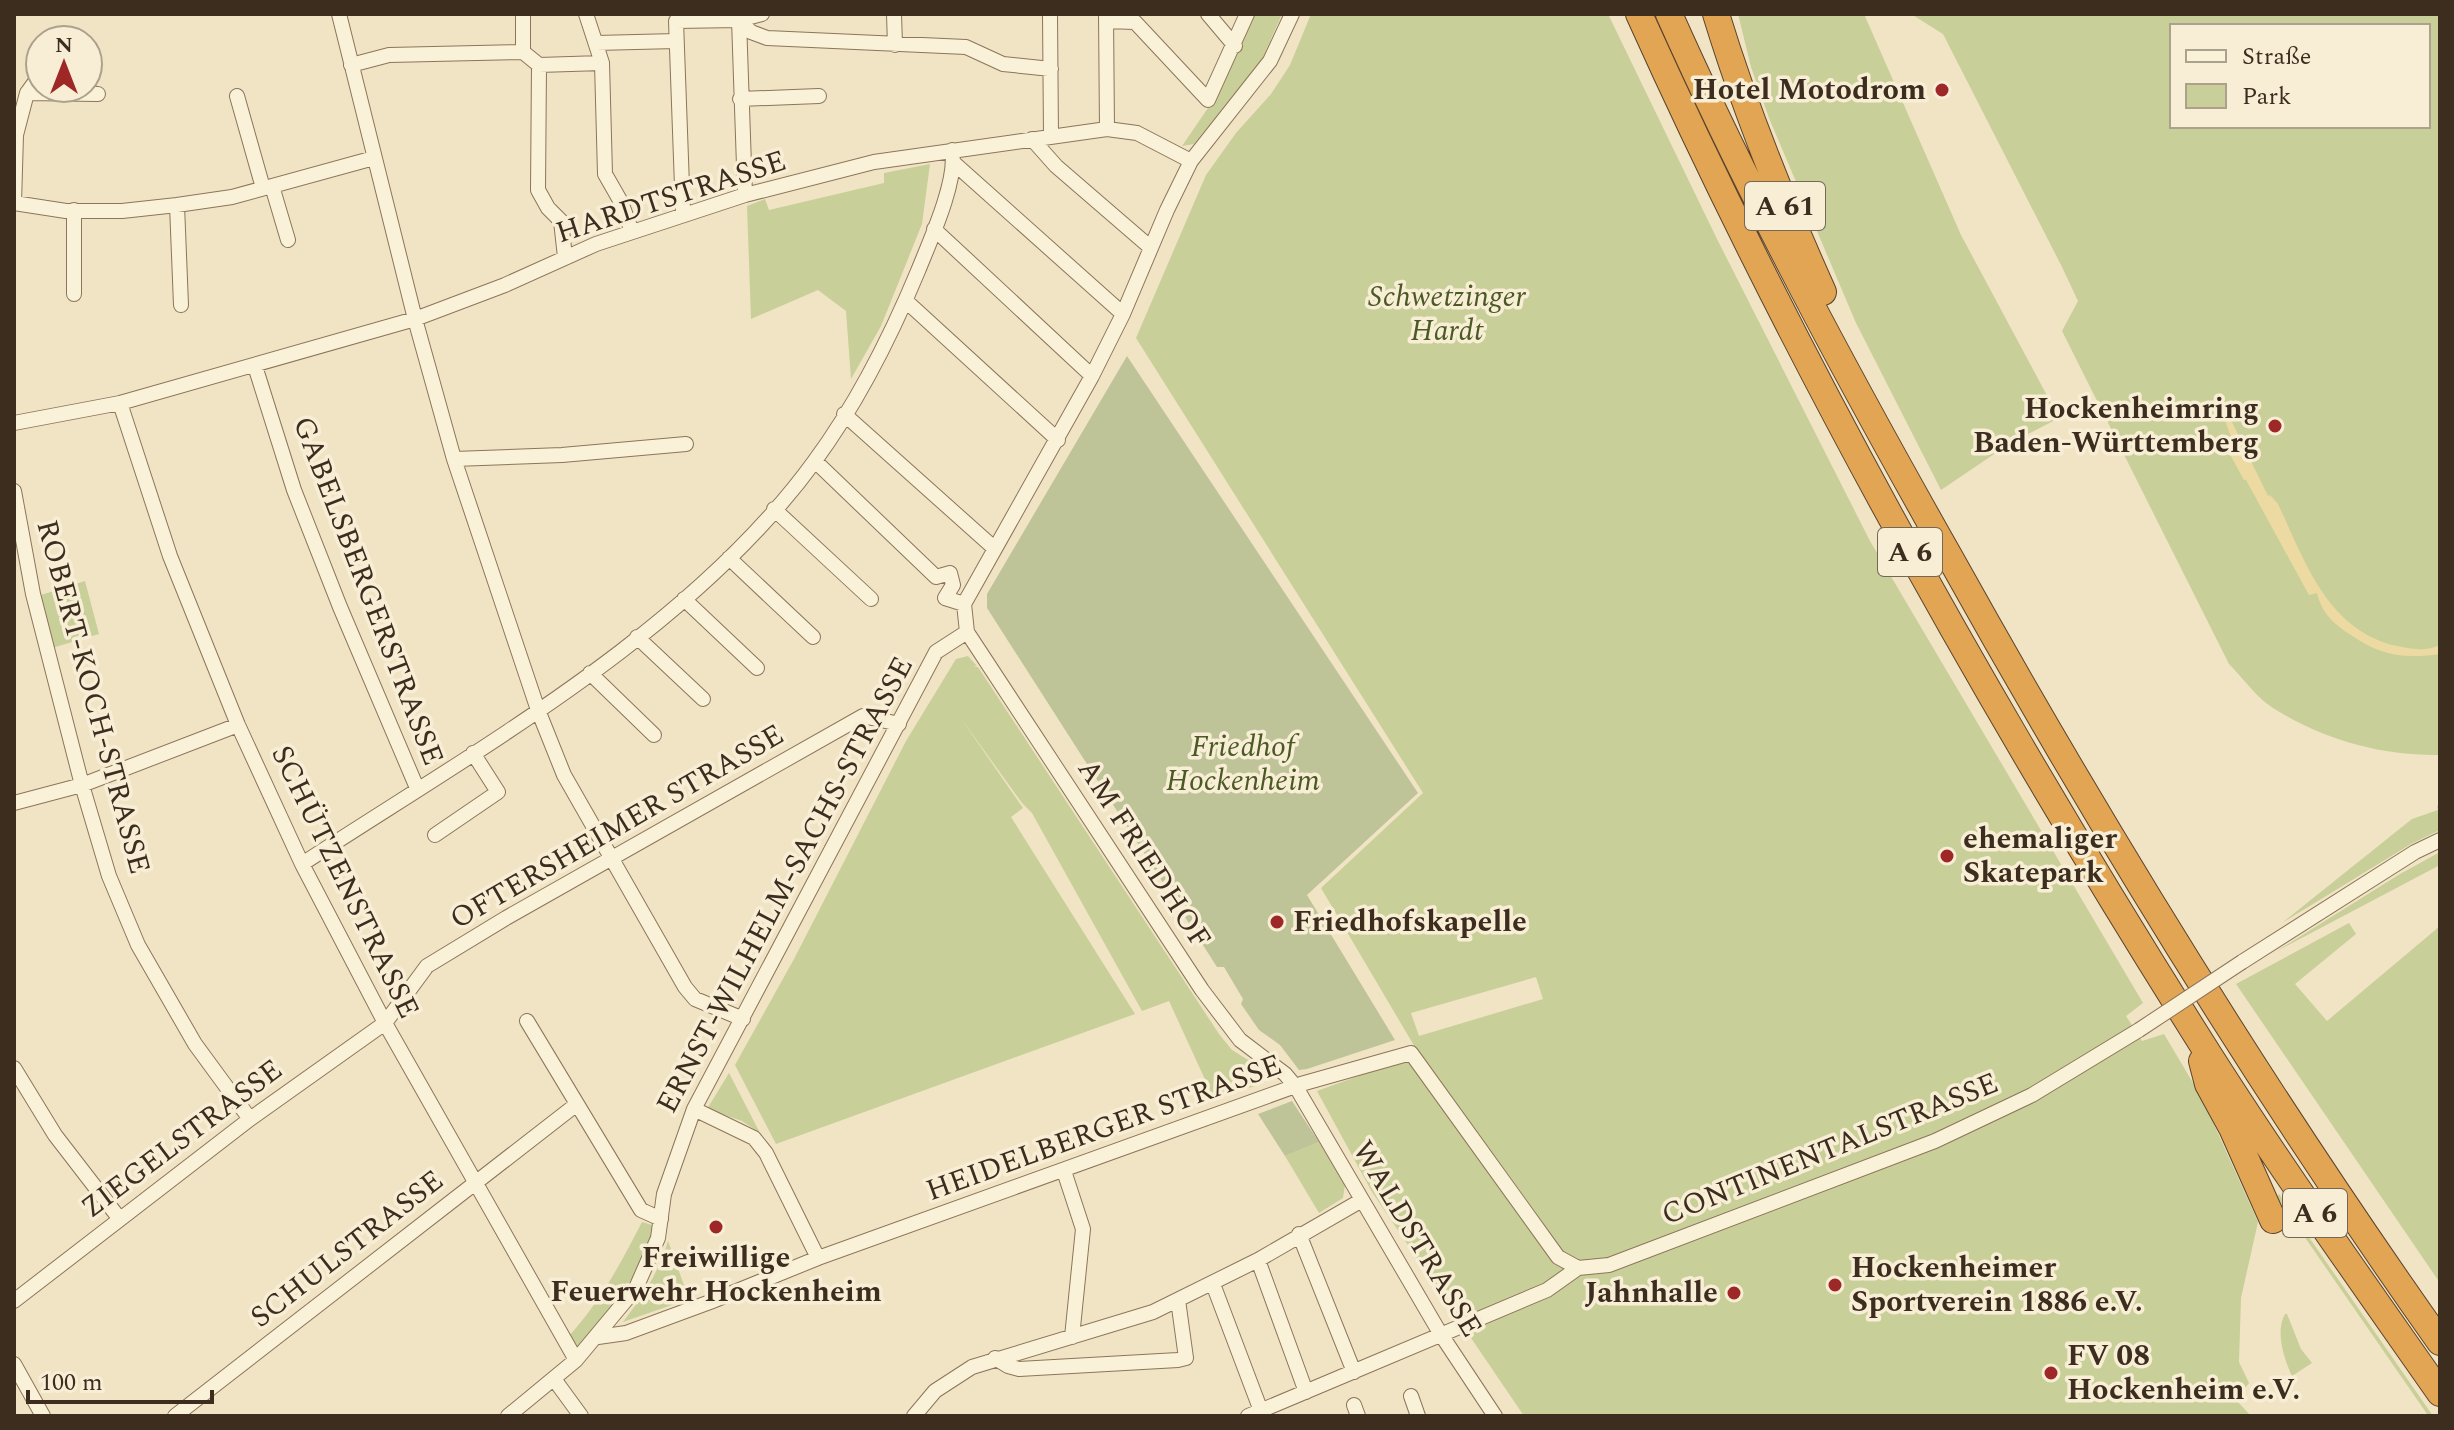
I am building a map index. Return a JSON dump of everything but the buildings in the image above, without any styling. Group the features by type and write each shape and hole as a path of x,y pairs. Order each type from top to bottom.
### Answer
{"highway":[{"name":"A 6","path":"1639,14 1797,341 1882,502 2009,729 2193,1030 2325,1229 2440,1393"},
{"name":"A 6","path":"1669,14 1765,217 2036,713 2218,1013 2307,1150 2440,1342"},
{"name":"A 61","path":"1716,14 1734,72 1782,199 1850,354 1861,396"},
{"path":"2193,1030 2208,1084 2232,1128 2273,1220"}],"street":[{"path":"339,14 415,319 454,459 538,710 564,775 610,860 691,995 743,1019"},
{"path":"523,14 523,52"},
{"path":"586,14 602,63 605,174 621,202 632,232"},
{"path":"683,214 676,21 717,17 739,20 762,14"},
{"path":"894,14 895,45"},
{"path":"1050,14 1051,137"},
{"path":"1208,14 1235,46"},
{"path":"1191,161 1137,133 1107,129 1106,17 1135,22 1208,100 1247,14"},
{"path":"967,632 964,604 1092,376 1191,161 1270,61 1292,14"},
{"path":"739,20 751,32 767,38 966,47 1003,64 1051,69"},
{"path":"739,20 745,195"},
{"path":"596,43 676,41"},
{"path":"351,65 389,55 523,52 539,65 602,63"},
{"path":"539,65 538,190 548,208 561,221 565,257"},
{"path":"237,96 288,240"},
{"path":"740,99 819,96"},
{"path":"24,104 16,135 14,203 74,210 122,211 177,205 232,197 374,158"},
{"name":"HARDTSTRASSE","path":"14,423 120,403 415,319 505,285 565,257 745,195 874,162 953,157 1032,139 1107,129"},
{"path":"1032,139 1056,166 1151,248"},
{"path":"302,864 590,673 684,599 729,558 815,461 876,360 906,301 934,229 953,157 1123,314"},
{"path":"177,205 181,305"},
{"path":"74,210 74,294"},
{"path":"934,229 1092,376"},
{"path":"906,301 1058,440"},
{"name":"GABELSBERGERSTRASSE","path":"255,366 305,520 417,788"},
{"name":"SCHÜTZENSTRASSE","path":"120,403 170,556 238,725 302,864 385,1023 576,1360"},
{"path":"844,414 994,548"},
{"path":"454,459 505,459 686,444"},
{"path":"815,461 936,577 950,573 953,585 945,598 964,604"},
{"name":"ROBERT-KOCH-STRASSE","path":"14,491 33,594 109,876 138,945 195,1044 250,1119"},
{"path":"774,509 871,599"},
{"path":"729,558 813,637"},
{"path":"684,599 757,668"},
{"name":"ERNST-WILHELM-SACHS-STRASSE","path":"598,1337 636,1288 649,1263 664,1194 694,1109 936,652 967,632"},
{"name":"AM FRIEDHOF","path":"967,632 1202,990 1240,1040 1285,1074 1296,1087"},
{"path":"637,637 703,699"},
{"path":"590,673 654,735"},
{"name":"OFTERSHEIMER STRASSE","path":"385,1023 427,966 506,918 863,716 899,724"},
{"path":"14,803 82,785 238,725"},
{"path":"435,835 498,792 473,753"},
{"name":"CONTINENTALSTRASSE","path":"1254,1414 1547,1290 1578,1268 1609,1265 1935,1141 2032,1095 2139,1030 2415,852 2440,840"},
{"path":"527,1021 641,1210 661,1219"},
{"name":"ZIEGELSTRASSE","path":"14,1301 250,1119 385,1023"},
{"name":"HEIDELBERGER STRASSE","path":"598,1337 640,1328 818,1258 1296,1087 1411,1053 1558,1257 1578,1268"},
{"path":"14,1068 55,1135 119,1218"},
{"name":"WALDSTRASSE","path":"1296,1087 1440,1333 1495,1416"},
{"name":"SCHULSTRASSE","path":"175,1416 577,1104"},
{"path":"694,1109 754,1138 766,1153 818,1258"},
{"path":"1064,1171 1083,1229 1072,1337"},
{"path":"914,1416 946,1382 972,1367 1153,1312 1258,1260 1362,1200"},
{"path":"1299,1234 1354,1372"},
{"path":"1258,1260 1306,1392"},
{"path":"1213,1284 1254,1414"},
{"path":"995,1358 1019,1369 1186,1358 1178,1300"},
{"path":"508,1416 576,1360 598,1337"},
{"path":"14,1364 43,1416"},
{"path":"554,1379 581,1416"},
{"path":"1411,1396 1418,1416"}],"green space":[{"path":"1255,14 1282,14 1262,59 1194,144 1182,146 1221,89"},
{"name":"Schwetzinger Hardt","path":"1311,14 1608,14 1718,241 1870,541 2143,1003 2126,1016 2142,1041 2164,1034 2202,1098 2258,1222 2241,1298 2239,1362 2249,1383 2236,1400 2251,1416 1524,1416 1372,1192 1317,1091 1419,1054 1321,888 1423,793 1136,338 1206,175 1236,133 1271,94 1290,65","holes":["1536,977 1543,999 1419,1036 1411,1013"]},
{"path":"1738,14 1864,14 1961,235 2059,418 2009,444 1941,490 1856,323 1769,118 1751,67"},
{"name":"Hockenheimring Baden-Württemberg","path":"1911,14 2440,14 2440,755 2375,749 2312,729 2267,704 2229,664 2062,331 2078,301 1943,34"},
{"path":"930,164 922,224 881,326 851,379 846,311 818,290 751,319 747,206 765,199 769,210 884,183 884,173"},
{"name":"Friedhof Hockenheim","path":"1127,356 1418,793 1307,895 1395,1040 1307,1069 1299,1070 1280,1045 1259,1030 1241,1004 1243,999 1224,967 1217,967 987,608 987,594"},
{"path":"85,581 99,634 52,648 41,595"},
{"path":"968,656 1219,1034 1232,1050 1263,1069 1266,1078 1261,1084 1214,1099 1169,1001 1142,1011 1032,813 960,717 1023,808 1011,817 1135,1014 776,1144 735,1065 794,959 906,741 956,659"},
{"path":"2440,805 2440,830 2411,844 2282,923 2412,819 2438,810 2437,806"},
{"path":"2440,852 2440,865 2275,952 2400,874"},
{"path":"2349,923 2356,934 2295,984 2327,1021 2440,926 2440,1283 2236,984"},
{"path":"729,1073 760,1133 742,1121 707,1109"},
{"path":"1292,1101 1319,1142 1285,1156 1258,1114"},
{"path":"1319,1142 1345,1185 1343,1198 1319,1213 1285,1156"},
{"path":"2279,1194 2433,1416 2428,1416 2277,1197"},
{"path":"642,1222 655,1226 636,1273 578,1351 569,1336 600,1296"},
{"path":"668,1241 689,1299 623,1322 650,1283"},
{"path":"2285,1314 2301,1349 2312,1363 2292,1376 2281,1337"}],"sand":[{"path":"2230,418 2268,496 2278,504 2309,570 2336,609 2373,638 2414,649 2440,645 2440,654 2404,656 2383,652 2351,635 2325,613 2317,593 2309,595 2222,440 2231,437 2225,420"}],"place":[{"name":"Hotel Motodrom","path":"1942,90"},
{"name":"Hockenheimring Baden-Württemberg","path":"2275,426"},
{"name":"ehemaliger Skatepark","path":"1947,856"},
{"name":"Friedhofskapelle","path":"1277,922"},
{"name":"Freiwillige Feuerwehr Hockenheim","path":"716,1227"},
{"name":"Hockenheimer Sportverein 1886 e.V.","path":"1835,1285"},
{"name":"Jahnhalle","path":"1734,1293"},
{"name":"FV 08 Hockenheim e.V.","path":"2051,1373"}]}
